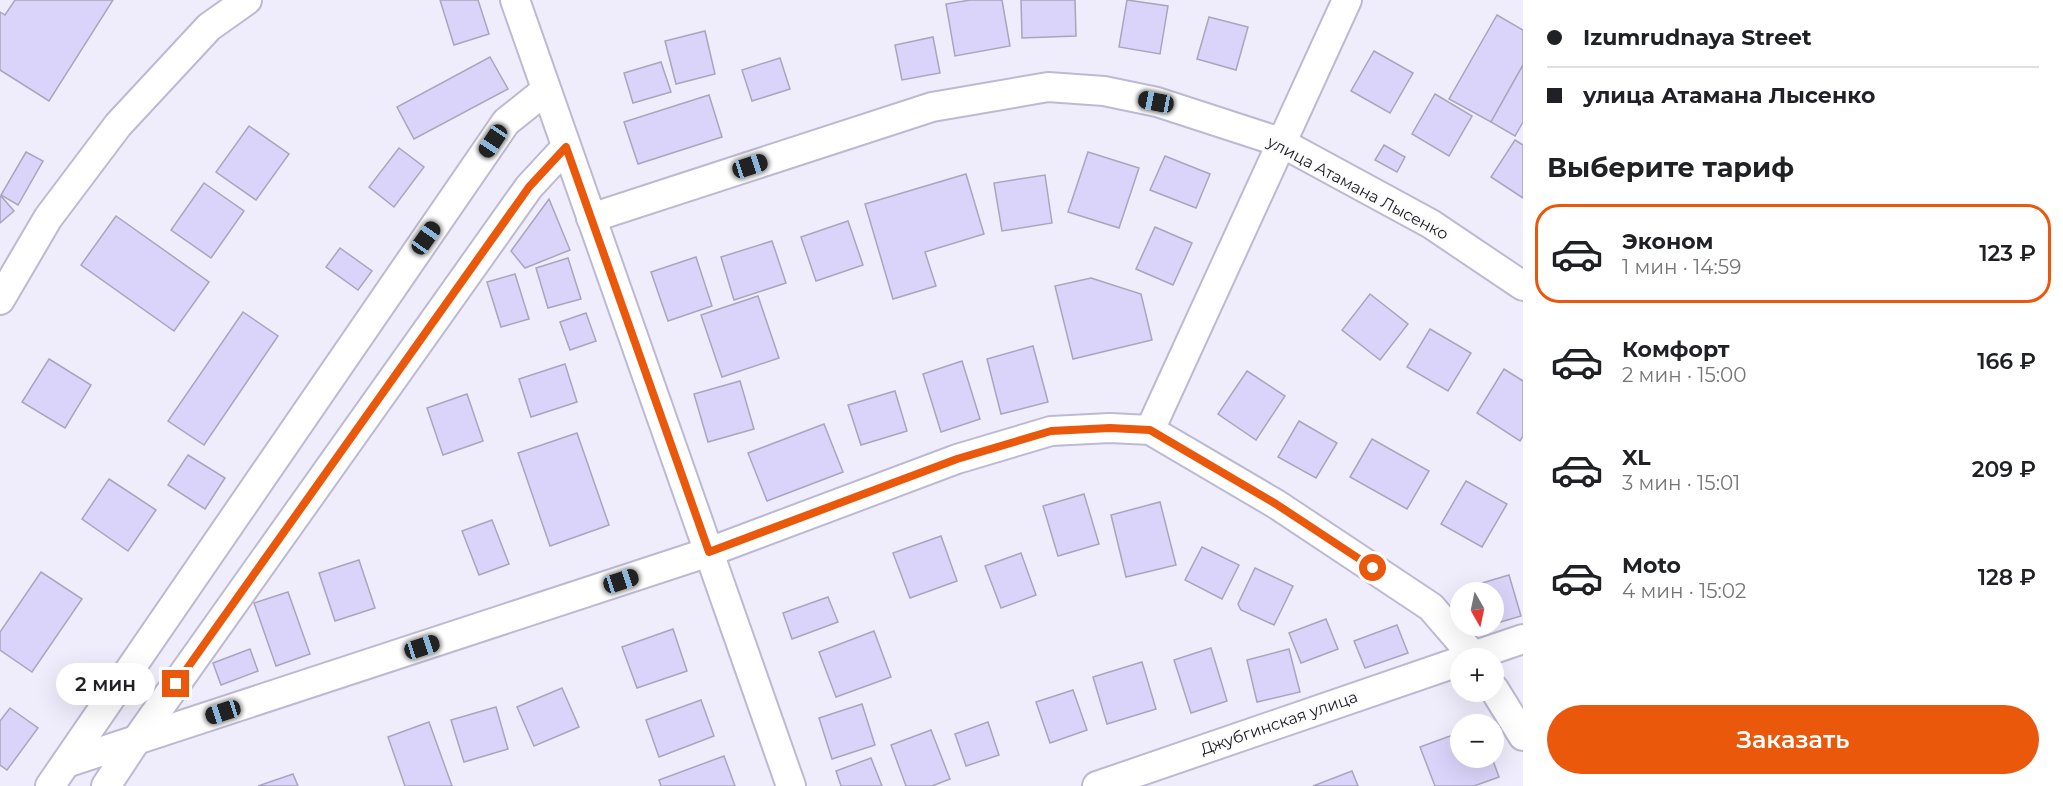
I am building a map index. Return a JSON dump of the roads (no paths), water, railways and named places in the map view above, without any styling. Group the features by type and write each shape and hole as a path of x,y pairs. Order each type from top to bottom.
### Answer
{"street":[{"path":"0,300 48,218 118,126 209,27 247,0"},
{"path":"515,0 791,786"},
{"path":"1150,430 1347,0"},
{"name":"улица Атамана Лысенко","path":"591,218 932,107 1048,87 1104,91 1156,102 1280,142 1431,224 1523,286"},
{"path":"58,775 506,122 546,90"},
{"path":"106,786 529,187 566,147"},
{"path":"58,775 135,742 709,552 957,459 1051,431 1110,428 1150,430 1276,504 1431,607 1462,648"},
{"name":"Джубгинская улица","path":"1497,648 1523,639"},
{"name":"Джубгинская улица","path":"1098,786 1450,665"},
{"path":"1502,702 1523,736"}]}
